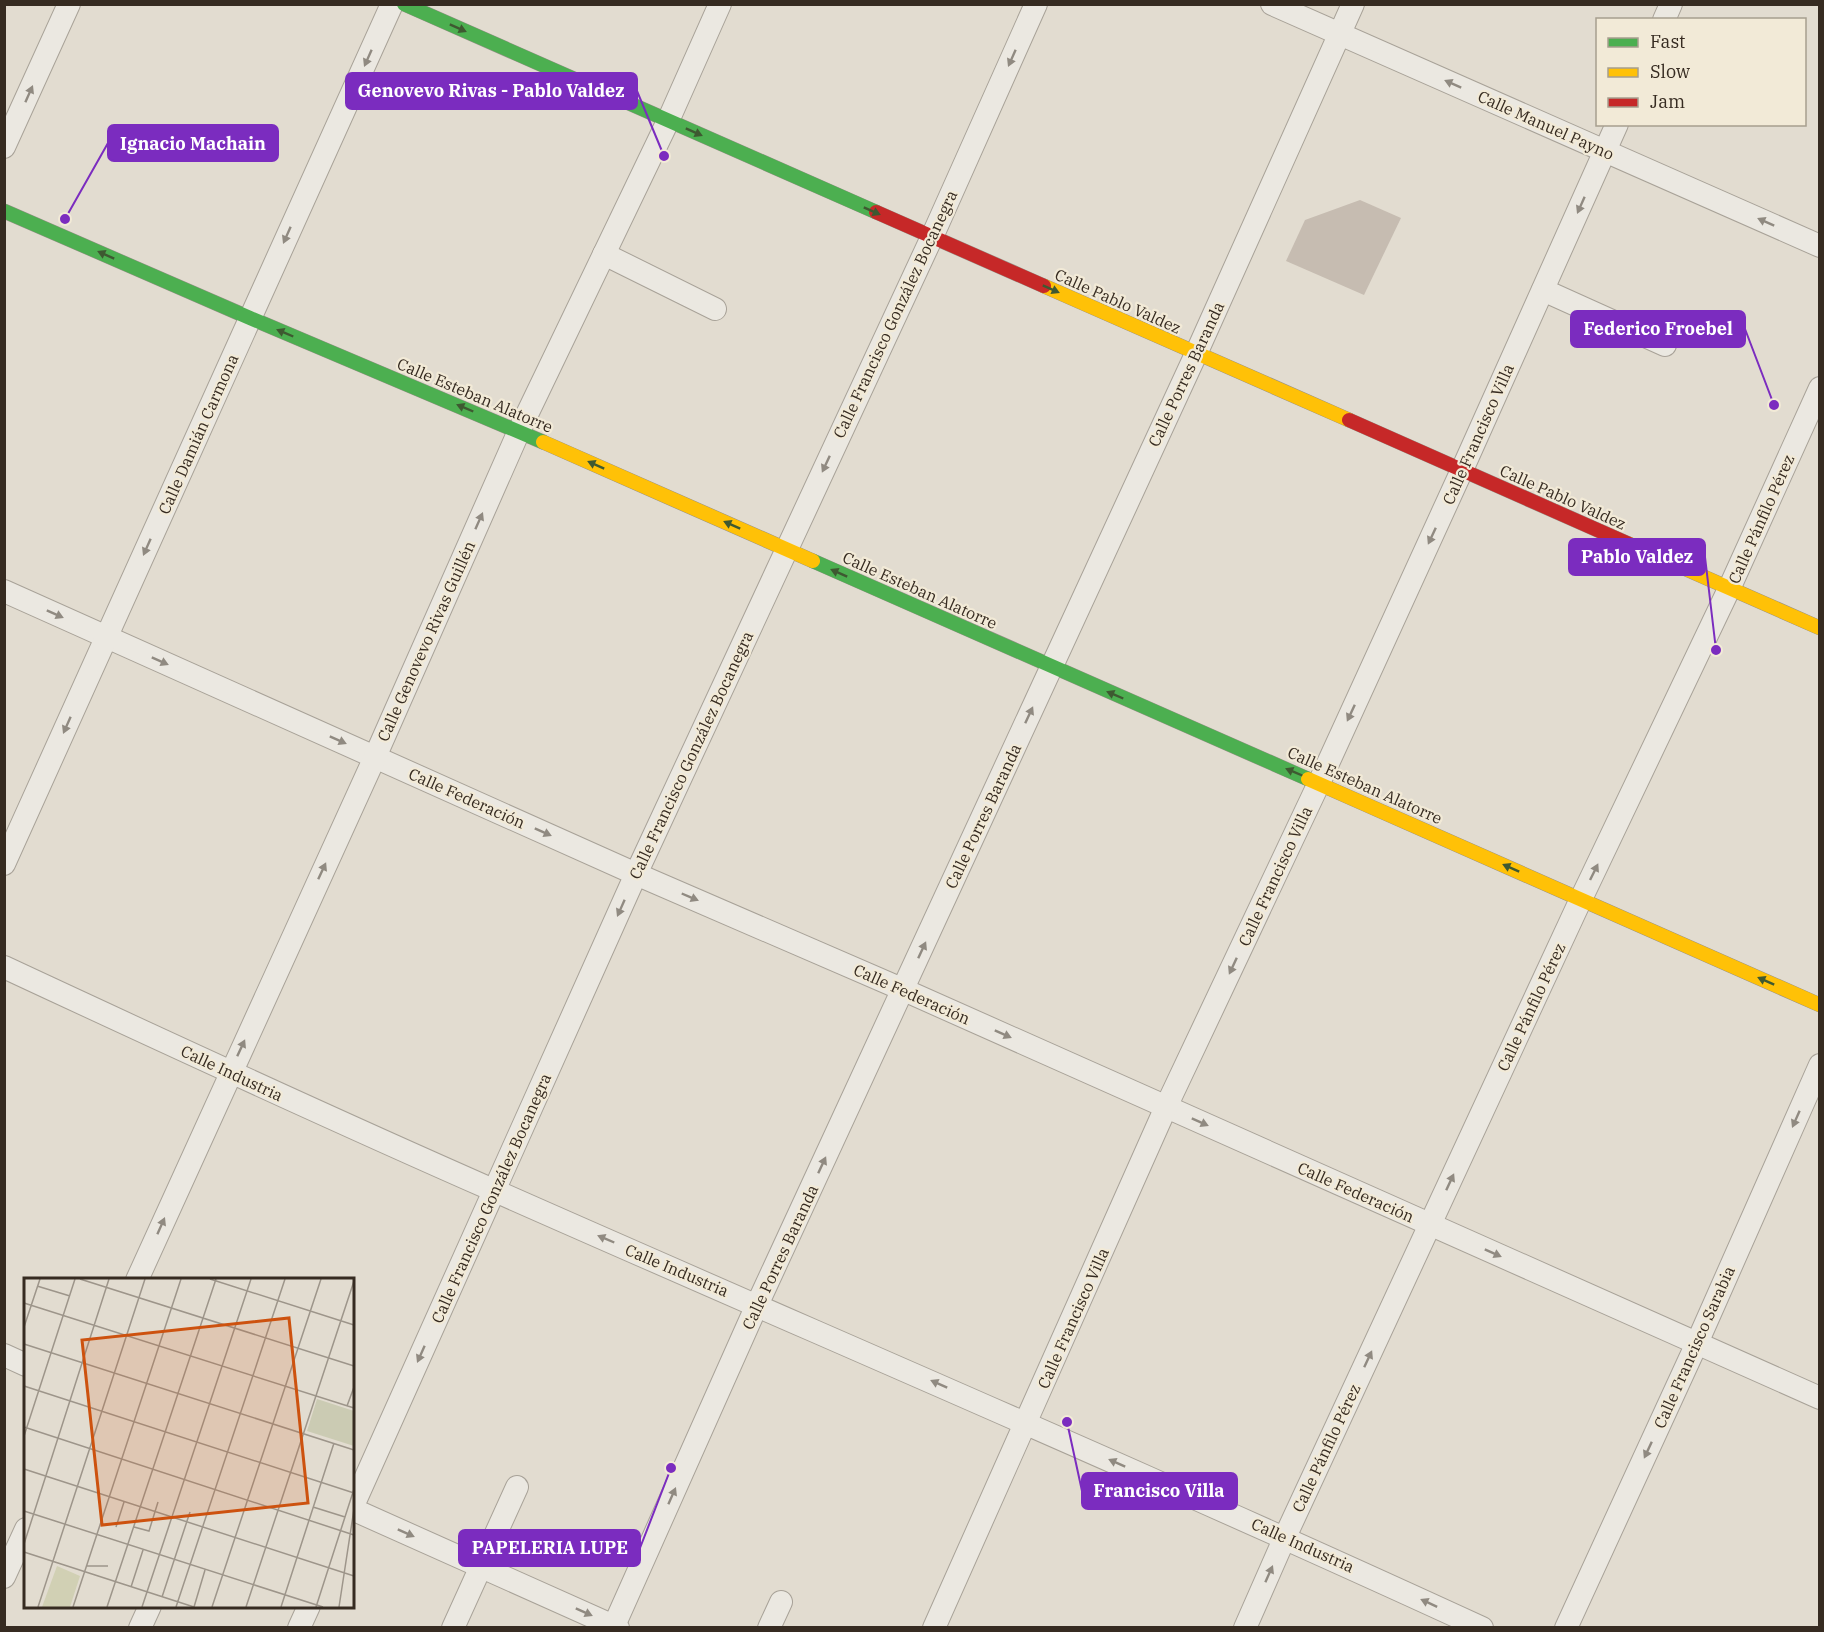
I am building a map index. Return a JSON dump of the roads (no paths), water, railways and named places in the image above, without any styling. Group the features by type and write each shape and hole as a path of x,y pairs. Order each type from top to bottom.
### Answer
{"street":[{"path":"4,147 69,4"},
{"name":"Calle Damián Carmona","path":"4,864 392,4"},
{"name":"Calle Pablo Valdez","path":"404,4 1820,628"},
{"name":"Calle Genovevo Rivas Guillén","path":"138,1278 375,757 519,431 668,121 720,4"},
{"name":"Calle Francisco González Bocanegra","path":"354,1505 636,874 932,237 1036,4"},
{"name":"Calle Manuel Payno","path":"1272,4 1820,246"},
{"name":"Calle Porres Baranda","path":"615,1627 757,1305 1196,354 1353,4"},
{"path":"1665,18 1671,4"},
{"name":"Calle Francisco Villa","path":"934,1628 1166,1107 1319,783 1616,126"},
{"name":"Calle Esteban Alatorre","path":"4,211 519,431 1820,1005"},
{"path":"604,254 715,309"},
{"path":"1543,290 1665,345"},
{"name":"Calle Pánfilo Pérez","path":"1245,1628 1581,899 1730,589 1820,388"},
{"name":"Calle Federación","path":"4,591 636,874 904,990 1820,1398"},
{"name":"Calle Industria","path":"4,967 230,1073 1285,1537 1482,1628"},
{"name":"Calle Francisco Sarabia","path":"1566,1628 1697,1343 1820,1065"},
{"path":"4,1355 24,1364"},
{"path":"453,1628 516,1487"},
{"path":"354,1510 615,1627"},
{"path":"4,1577 24,1533"},
{"path":"769,1628 781,1602"},
{"path":"140,1628 149,1608"},
{"path":"299,1628 308,1608"}],"place":[{"name":"Genovevo Rivas - Pablo Valdez","path":"664,156"},
{"name":"Ignacio Machain","path":"65,219"},
{"name":"Federico Froebel","path":"1774,405"},
{"name":"Pablo Valdez","path":"1716,650"},
{"name":"Francisco Villa","path":"1067,1422"},
{"name":"PAPELERIA LUPE","path":"671,1468"}]}
